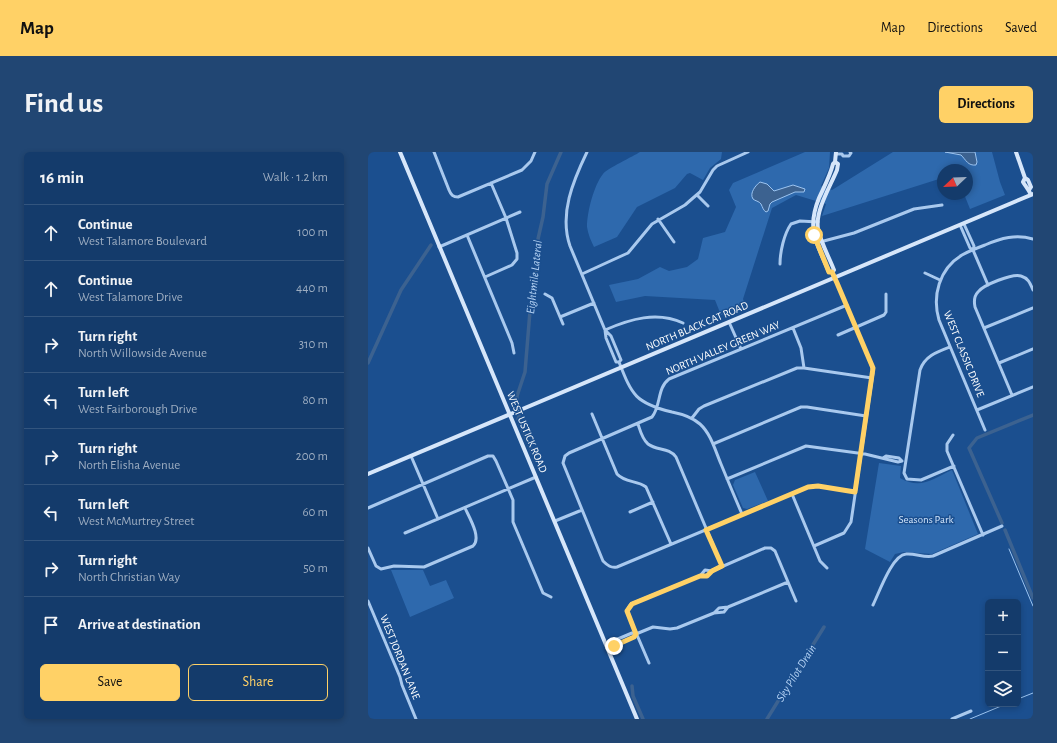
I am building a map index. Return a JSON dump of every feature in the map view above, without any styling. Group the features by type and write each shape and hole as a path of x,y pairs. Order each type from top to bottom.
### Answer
{"main road":[{"name":"WEST USTICK ROAD","path":"400,152 638,719"},
{"path":"1016,152 1025,178 1028,180 1031,188 1031,193"},
{"path":"835,278 832,272 829,272 813,230 838,164 835,162 836,153"},
{"name":"NORTH BLACK CAT ROAD","path":"368,474 962,225 1031,193"},
{"path":"815,222 834,270 832,272"}],"street":[{"path":"434,152 451,194 454,197 458,197 522,170 531,161 535,152"},
{"path":"587,152 573,182 566,221 568,242 605,330 606,338 616,362 619,362 628,385 634,394 645,403 692,418 704,428 713,444 742,514"},
{"path":"582,274 628,253 634,248 647,229 658,220 685,205 697,195 717,166 748,152"},
{"path":"836,153 842,153 843,156 849,156 852,152"},
{"path":"485,277 512,265 517,259 517,253 506,218 491,183"},
{"path":"697,195 708,206"},
{"path":"817,242 854,233 914,209 942,205"},
{"path":"439,247 520,212"},
{"path":"658,220 674,242"},
{"path":"780,264 780,256 790,226 796,222 815,222"},
{"path":"962,225 970,248 973,250 988,285"},
{"path":"467,235 512,343 514,353"},
{"name":"WEST CLASSIC DRIVE","path":"985,430 939,320 936,309 936,294 940,280 945,271 953,262 962,256 1004,238 1020,237 1033,239"},
{"path":"925,273 940,280"},
{"path":"1012,395 975,307 975,298 977,293 982,288 1012,275 1027,278 1033,290"},
{"path":"814,546 841,535 847,530 851,522 873,368 835,278"},
{"path":"545,294 552,298 563,324"},
{"path":"838,335 884,315 886,312 886,294"},
{"path":"560,317 594,303"},
{"name":"NORTH VALLEY GREEN WAY","path":"657,408 663,385 669,379 847,305"},
{"path":"984,328 1033,308"},
{"path":"605,330 623,322 648,317 674,319 682,323"},
{"path":"729,322 741,349"},
{"path":"793,328 801,348 804,368"},
{"path":"950,347 932,354 926,358 922,364 904,461 904,473 905,477 909,480 921,480 954,466"},
{"path":"999,363 1033,349"},
{"path":"692,418 699,409 709,404 791,370 804,368 872,378"},
{"path":"977,410 1033,386"},
{"path":"713,444 801,407 807,406 866,416"},
{"path":"657,408 652,417 569,453 564,459 564,467 603,561 609,567 617,567 742,514 814,486 855,492"},
{"path":"592,414 617,474 624,480 643,484 648,490 671,544"},
{"path":"638,424 647,444 673,452 676,457 722,566"},
{"path":"953,435 949,439 947,448 983,535"},
{"path":"727,479 806,446 861,454 898,462 904,461"},
{"path":"411,456 438,519"},
{"path":"368,508 488,456 493,456 512,500 513,522 543,593 551,597"},
{"path":"406,533 536,477"},
{"path":"792,494 820,561 827,568"},
{"path":"630,512 653,502"},
{"path":"368,548 377,567 382,569 394,566 424,567 473,546 477,542 477,536 465,508"},
{"path":"555,521 582,510"},
{"path":"873,605 893,563 899,557 907,554 925,557 934,556 1002,526"},
{"path":"649,663 627,611 629,606 700,576 707,576 712,571 722,566 765,548 771,548 775,552 796,601"},
{"path":"700,576 705,570 712,571"},
{"path":"714,613 719,608 728,607 788,582"},
{"name":"WEST JORDAN LANE","path":"368,601 416,719"},
{"path":"607,646 634,637 636,634 653,626 670,629 677,628 714,613 724,612 728,607"},
{"path":"952,719 972,711"}],"green space":[{"path":"640,152 722,152 721,159 710,168 703,180 690,173 687,174 675,188 637,207 617,237 594,247 587,227 587,221 597,185 605,172"},
{"path":"805,152 830,152 829,168 821,186 832,190 893,152 992,152 1005,195 970,209 966,200 973,200 973,164 937,164 937,180 822,216 826,204 796,195 772,208 743,299 745,305 721,315 715,300 645,296 616,302 609,285 638,279 660,267 669,271 687,267 698,259 703,238 725,232 736,207 729,190 733,183"},
{"name":"Seasons Park","path":"879,463 901,466 900,478 914,483 932,480 952,470 978,534 932,554 904,552 895,554 890,562 865,549"},
{"path":"755,472 768,501 747,509 743,508 733,485 735,480"},
{"path":"391,570 423,570 430,586 446,580 454,598 410,617"}],"shaded area":[{"path":"945,152 975,152 977,162 976,165 969,164 961,155"},
{"path":"760,182 767,184 774,191 793,185 805,189 804,192 795,192 772,202 768,211 766,212 760,203 752,197 754,189"}],"waterway":[{"name":"Eightmile Lateral","path":"517,404 517,396 525,372 531,299 537,269 538,239 543,217 547,184 561,152"},
{"path":"368,363 401,290 431,245"},
{"path":"1002,523 969,448 977,438 1033,415"},
{"name":"Eightmile Lateral","path":"519,416 518,419 533,454"},
{"path":"1005,530 1033,598"},
{"path":"1009,549 1033,606"},
{"name":"Sky Pilot Drain","path":"767,719 824,627"},
{"name":"Eightmile Lateral","path":"632,686 633,696 643,719"},
{"path":"1021,698 1033,693"},
{"path":"970,719 999,707"}],"route":[{"path":"614,646 634,637 636,634 627,611 629,606 700,576 705,577 712,571 722,566 706,530 808,487 818,486 855,492 873,368 837,283 832,272 829,272 814,235"}]}
